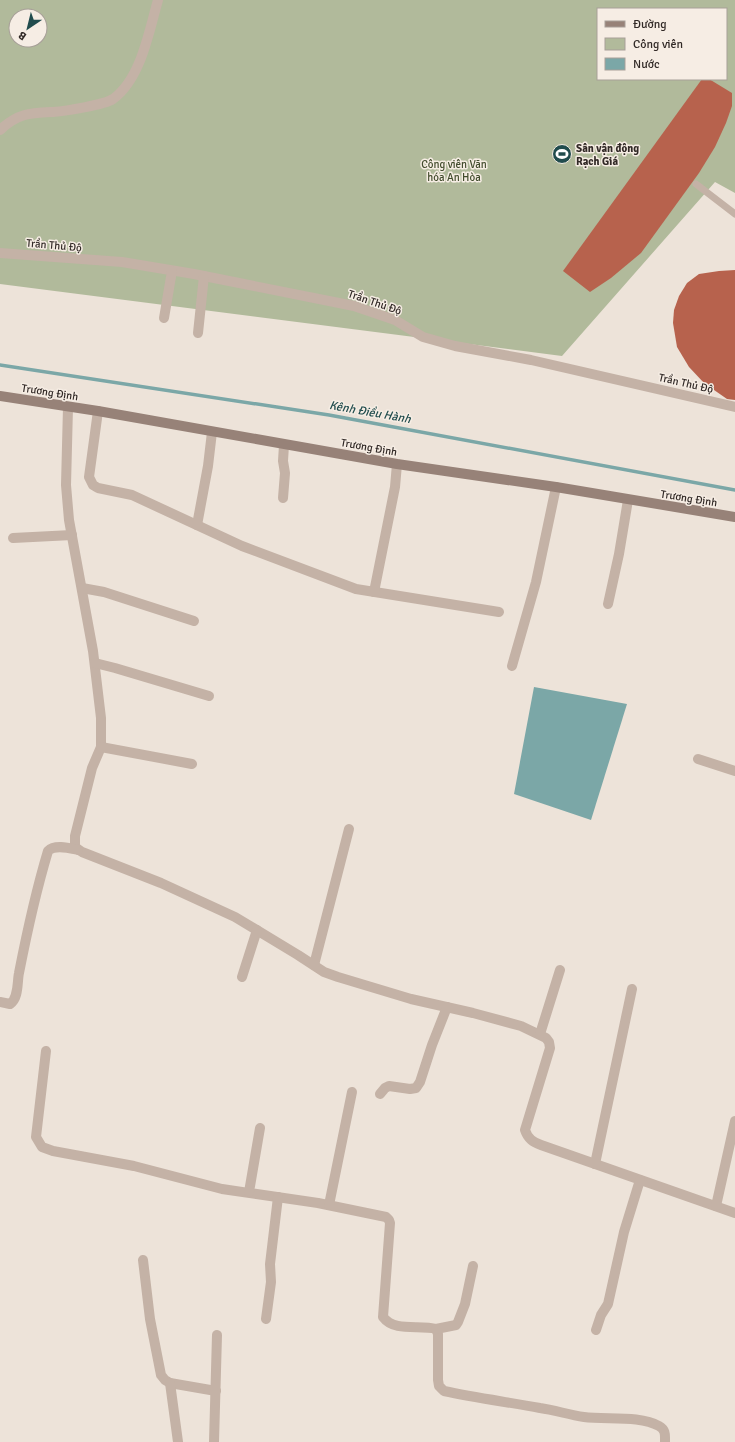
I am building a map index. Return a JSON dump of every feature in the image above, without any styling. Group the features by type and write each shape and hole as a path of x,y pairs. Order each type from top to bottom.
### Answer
{"street":[{"path":"0,130 10,120 29,114 59,111 92,105 112,99 129,82 143,54 158,0"},
{"name":"Trần Thủ Độ","path":"0,253 122,262 204,276 354,306 394,320 423,337 455,346 531,360 735,407"},
{"path":"164,318 172,271"},
{"path":"198,333 204,276"},
{"name":"Trương Định","path":"0,396 98,411 397,464 735,517"},
{"path":"68,407 66,485 69,520 82,588 101,718 101,747 92,768 75,836 75,846 78,850"},
{"path":"98,411 89,477 93,485 98,488 132,495 242,546 356,589 499,612"},
{"path":"197,525 208,466 212,432"},
{"path":"283,498 285,473 283,461 284,445"},
{"path":"374,592 395,487 397,464"},
{"path":"512,666 536,582 556,488"},
{"path":"608,604 619,554 628,500"},
{"path":"13,538 72,535"},
{"path":"82,588 104,592 194,621"},
{"path":"94,663 209,696"},
{"path":"101,747 192,764"},
{"path":"698,759 735,771"},
{"path":"314,965 349,829"},
{"path":"0,1002 10,1004 15,999 18,977 30,922 48,851 57,847 78,850 161,883 235,917 298,954 324,972 411,999 501,1020 540,1034 549,1042 550,1048 525,1130 526,1135 532,1141 735,1213"},
{"path":"242,977 257,930"},
{"path":"540,1034 560,970"},
{"path":"595,1164 632,989"},
{"path":"380,1094 388,1086 410,1090 416,1088 420,1082 432,1045 447,1007"},
{"path":"46,1051 36,1137 42,1147 53,1151 134,1166 222,1189 328,1205 386,1217 389,1220 384,1317 387,1322 415,1328 436,1329 456,1324 465,1304 473,1266"},
{"path":"328,1205 352,1092"},
{"path":"716,1206 735,1121"},
{"path":"249,1192 260,1128"},
{"path":"596,1330 601,1315 608,1304 624,1232 640,1180"},
{"path":"266,1319 271,1282 270,1264 278,1197"},
{"path":"142,1260 150,1319 161,1375 170,1383 216,1391"},
{"path":"436,1329 438,1334 438,1380 439,1386 444,1391 541,1408 567,1415 645,1421 660,1426 666,1434 665,1442"},
{"path":"214,1442 217,1335"},
{"path":"170,1383 178,1442"}],"lane":[{"path":"696,184 735,214"}],"green space":[{"name":"Công viên Văn hóa An Hòa","path":"0,0 735,0 735,193 715,182 562,356 0,284"}],"water":[{"path":"534,687 627,704 591,820 514,794"}],"building":[{"path":"701,80 711,80 732,93 732,106 715,147 699,173 641,253 611,278 590,292 563,271"},
{"path":"735,270 735,400 727,399 704,383 689,367 677,347 673,323 674,310 679,296 687,283 699,274"}],"waterway":[{"name":"Kênh Điều Hành","path":"0,365 329,415 735,490"}],"place":[{"name":"Sân vận động Rạch Giá","path":"562,154"}]}
